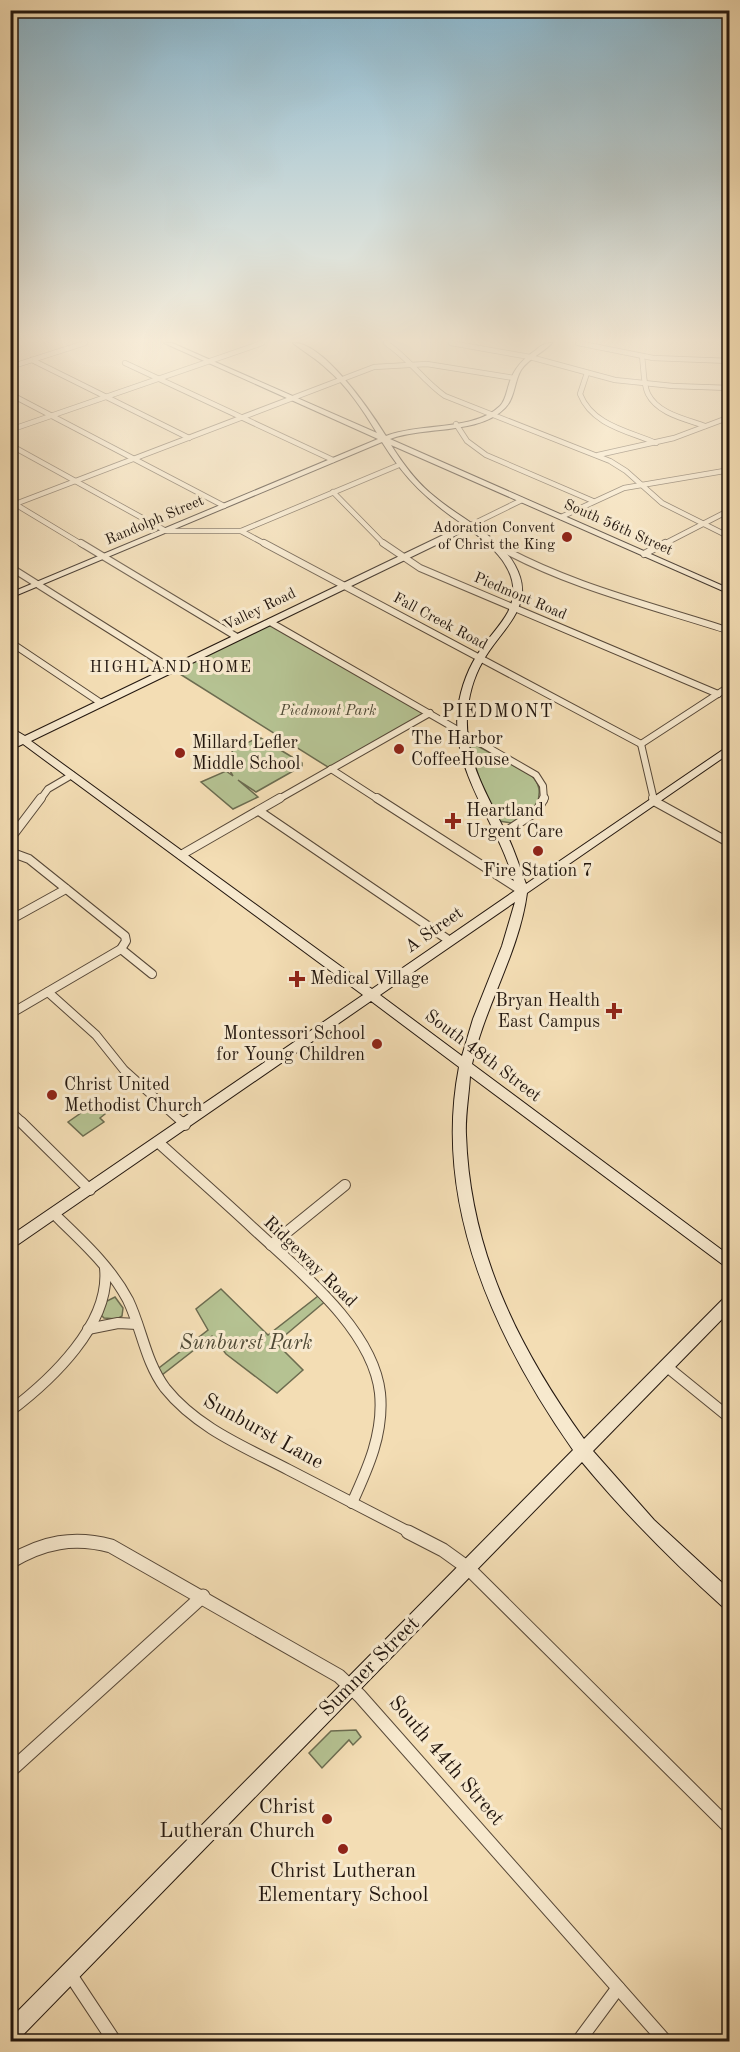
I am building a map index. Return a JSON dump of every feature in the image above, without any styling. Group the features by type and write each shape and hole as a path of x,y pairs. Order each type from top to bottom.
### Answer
{"main road":[{"name":"Randolph Street","path":"10,596 384,439"},
{"path":"384,439 399,465 428,496 492,543 507,558 513,569 518,588 514,609 479,658 466,690 462,732 470,768 501,835 522,891 515,929 479,1018 466,1066 460,1116 462,1169 468,1210 483,1265 494,1297 529,1370 550,1405 625,1501 657,1535 729,1602"},
{"name":"South 56th Street","path":"384,439 729,592"},
{"name":"Valley Road","path":"10,747 469,526"},
{"name":"South 48th Street","path":"10,730 372,995 729,1264"},
{"name":"A Street","path":"10,1244 729,748"},
{"name":"Sumner Street","path":"10,2034 729,1301"}],"street":[{"path":"95,439 224,506"},
{"path":"13,505 187,439"},
{"path":"288,439 333,460"},
{"path":"466,439 486,455 593,501"},
{"path":"553,439 623,469 662,504 729,537"},
{"path":"648,439 656,442"},
{"path":"597,456 666,439"},
{"path":"10,444 165,531"},
{"path":"241,531 399,465"},
{"path":"561,517 619,490 729,470"},
{"name":"Piedmont Road","path":"333,492 372,533 402,558 431,574 718,694"},
{"name":"Valley Road","path":"469,526 522,500"},
{"path":"13,505 237,638"},
{"path":"645,554 729,510"},
{"name":"Fall Creek Road","path":"165,531 241,531 641,744"},
{"path":"492,543 532,564 729,631"},
{"path":"513,569 521,565 532,564"},
{"path":"10,567 172,669"},
{"path":"270,622 531,771 545,787 545,801 539,810 501,835"},
{"path":"10,642 101,703"},
{"path":"729,686 641,744 654,801 729,843"},
{"path":"181,855 430,713"},
{"path":"331,769 522,891"},
{"path":"10,839 48,789 72,775"},
{"path":"259,811 450,941"},
{"path":"10,852 27,857 125,936 126,941 121,949 10,1014"},
{"path":"10,920 66,889"},
{"path":"121,949 152,974"},
{"path":"48,992 93,1031 122,1068 184,1125"},
{"path":"12,1116 90,1190"},
{"name":"Ridgeway Road","path":"159,1143 271,1245 342,1314 356,1333 374,1369 381,1404 378,1438 367,1475 352,1503"},
{"path":"271,1245 345,1185"},
{"name":"Sunburst Lane","path":"54,1214 102,1263 126,1296 151,1364 165,1388 184,1409 217,1433 443,1550 468,1568 729,1828"},
{"path":"10,1412 55,1372 88,1329 107,1285 106,1270 102,1263"},
{"path":"88,1329 118,1323 137,1324"},
{"path":"666,1366 729,1418"},
{"name":"South 44th Street","path":"10,1562 43,1545 81,1539 111,1546 321,1664 351,1686 666,2042"},
{"path":"10,1771 202,1596"},
{"path":"70,1973 115,2042"},
{"path":"578,2042 618,1988"}],"green space":[{"name":"Piedmont Park","path":"270,622 430,713 331,769 172,669"},
{"path":"259,737 302,763 302,766 256,792 238,780 258,797 233,809 201,782 226,771 233,776 226,764 233,750"},
{"path":"474,744 531,775 538,785 537,804 512,823 499,821 482,786 469,747"},
{"path":"94,1104 105,1114 100,1118 104,1122 83,1136 68,1122"},
{"name":"Sunburst Park","path":"221,1289 268,1335 322,1293 328,1299 276,1343 303,1370 277,1393 226,1354 212,1336 158,1378 155,1371 208,1330 196,1309"},
{"path":"115,1297 123,1308 122,1316 117,1319 104,1318 101,1315 105,1302"},
{"path":"356,1730 361,1737 353,1745 349,1740 322,1768 309,1753 331,1731"}],"place":[{"name":"Adoration Convent of Christ the King","path":"567,537"},
{"name":"The Harbor CoffeeHouse","path":"399,749"},
{"name":"Millard Lefler Middle School","path":"180,753"},
{"name":"Heartland Urgent Care","path":"453,821"},
{"name":"Fire Station 7","path":"538,851"},
{"name":"Medical Village","path":"297,979"},
{"name":"Bryan Health East Campus","path":"614,1011"},
{"name":"Montessori School for Young Children","path":"377,1044"},
{"name":"Christ United Methodist Church","path":"52,1095"},
{"name":"Christ Lutheran Church","path":"327,1819"},
{"name":"Christ Lutheran Elementary School","path":"343,1849"}],"district":[{"name":"HIGHLAND HOME","path":"171,668"},
{"name":"PIEDMONT","path":"498,712"}]}
